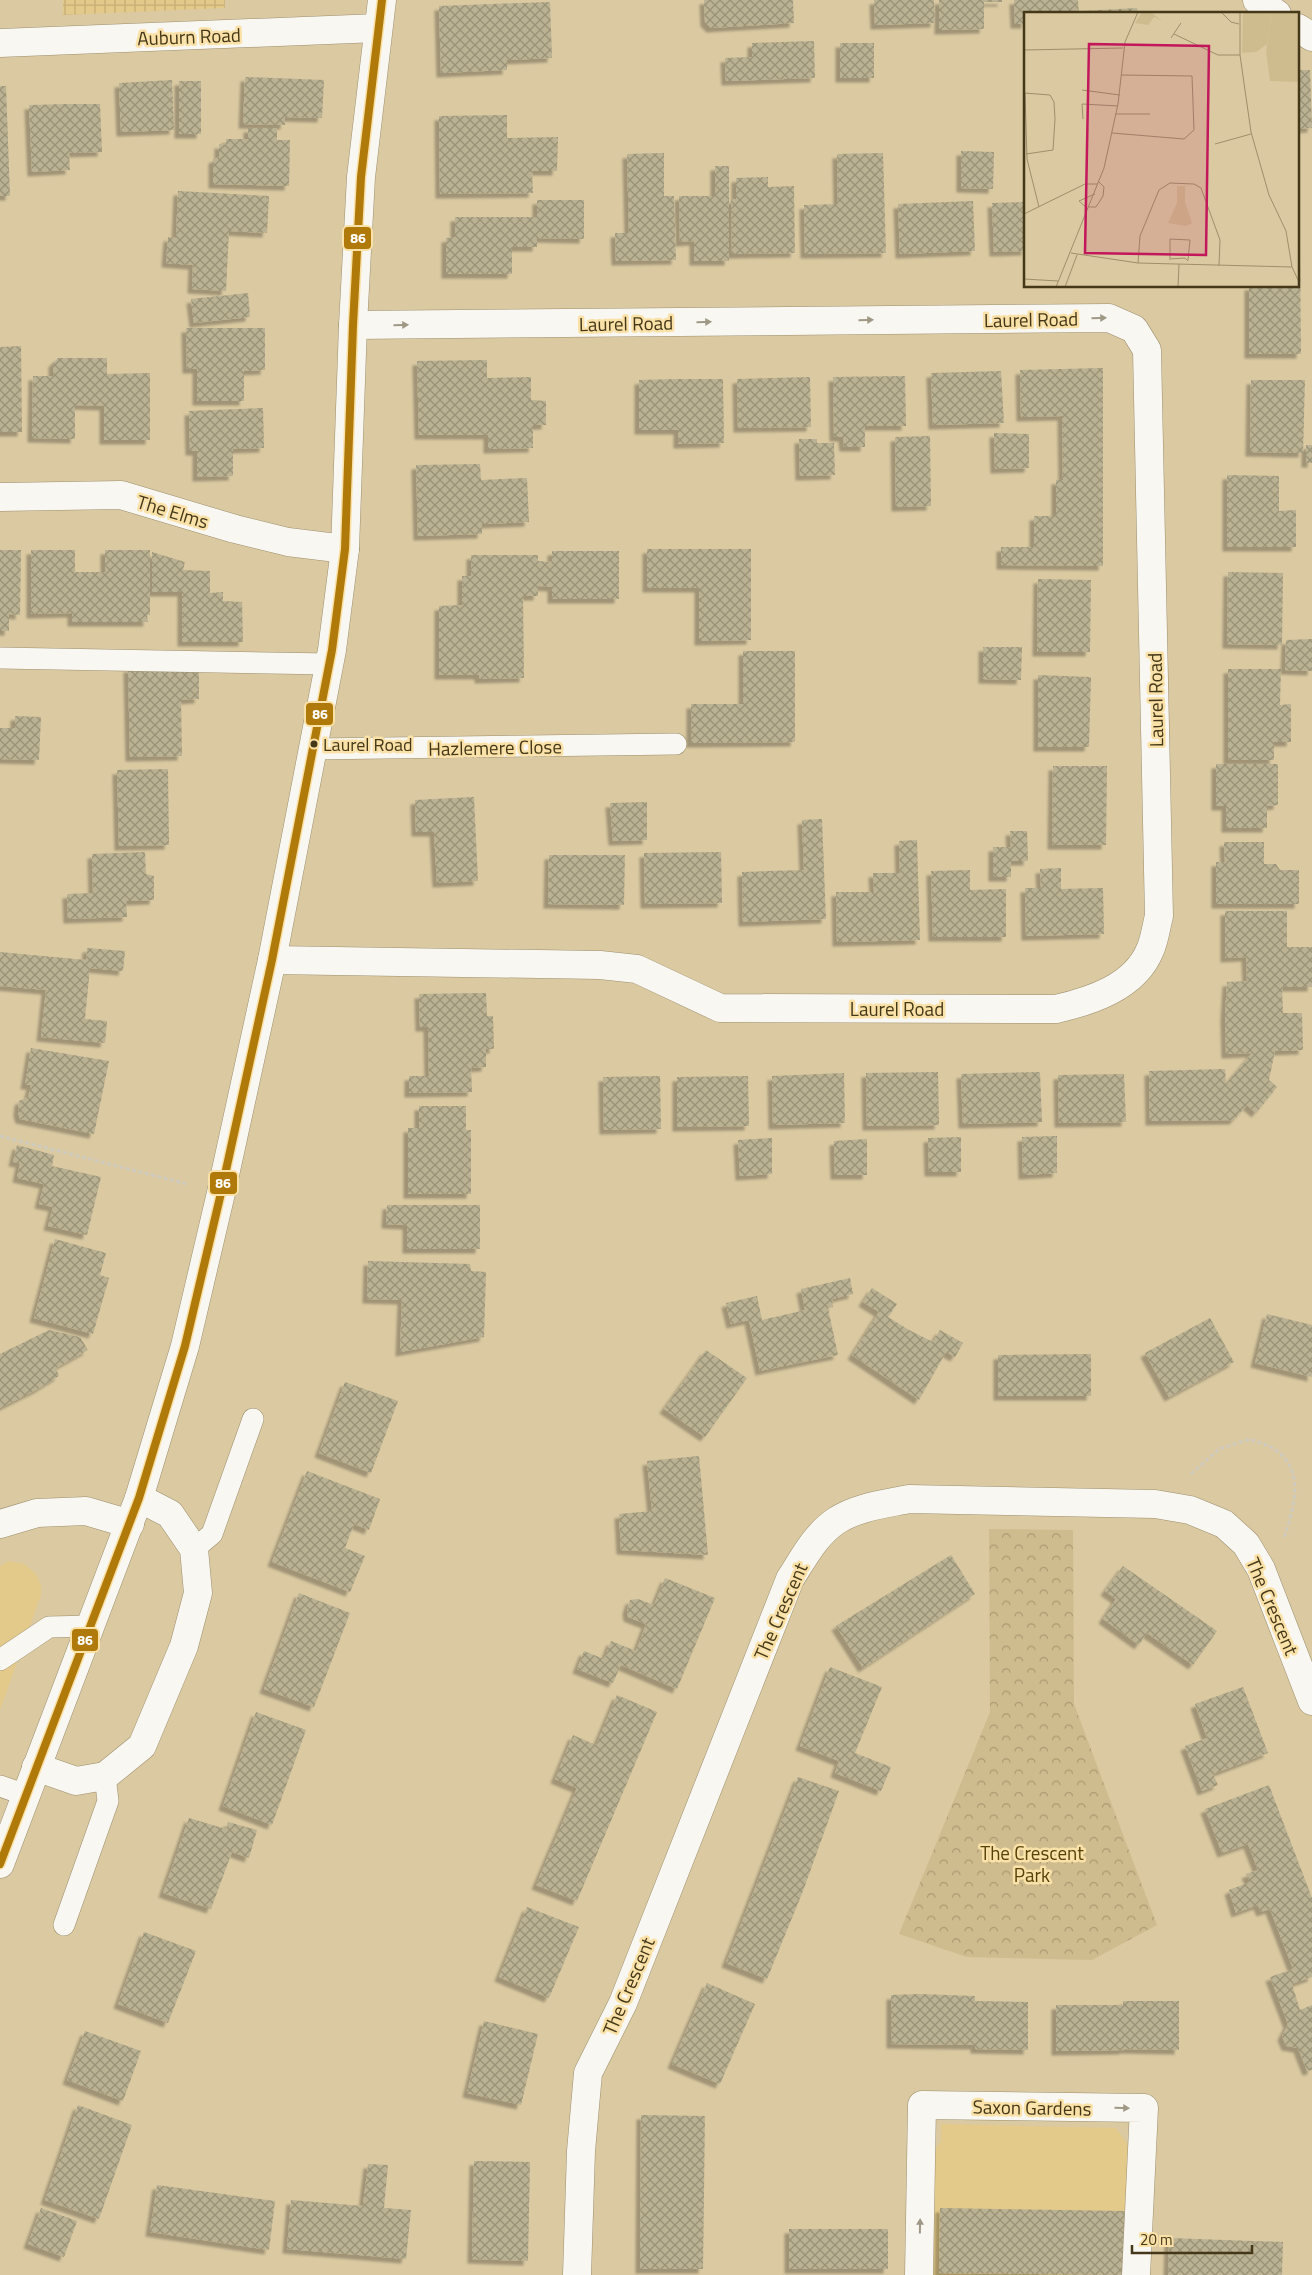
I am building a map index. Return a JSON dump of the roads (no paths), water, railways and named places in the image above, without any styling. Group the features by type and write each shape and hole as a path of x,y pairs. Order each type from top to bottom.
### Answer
{"street":[{"path":"0,1864 130,1524 185,1346 272,960 314,749 329,664 345,549 352,325 361,177 382,0"},
{"path":"1257,0 1274,12"},
{"name":"Auburn Road","path":"0,43 378,28"},
{"path":"1300,29 1312,37"},
{"name":"Laurel Road","path":"272,960 600,965 637,969 720,1008 1056,1009 1088,1001 1115,988 1137,969 1150,950 1159,916 1147,350 1134,329 1110,318 352,325"},
{"name":"The Elms","path":"0,497 121,495 235,529 288,542 345,549"},
{"path":"36,1767 76,1781 105,1776 142,1746 184,1646 198,1593 194,1549 170,1514 139,1498"},
{"name":"The Crescent","path":"577,2275 581,2152 588,2073 623,2003 790,1579 810,1546 836,1521 870,1506 909,1499 1154,1504 1190,1510 1224,1524 1246,1544 1257,1563 1312,1701"},
{"path":"0,1524 37,1513 86,1511 130,1524"},
{"name":"Saxon Gardens","path":"919,2275 922,2106 1144,2108 1136,2275"}],"lane":[{"path":"0,658 329,664"},
{"name":"Hazlemere Close","path":"314,749 676,744"},
{"path":"194,1549 212,1534 253,1420"},
{"path":"0,1660 49,1627 92,1626"},
{"path":"64,1925 108,1801 105,1776"},
{"path":"0,1786 26,1795"}],"place":[{"name":"Laurel Road","path":"314,744"}],"park label":[{"name":"The Crescent Park","path":"1032,1863"}]}
